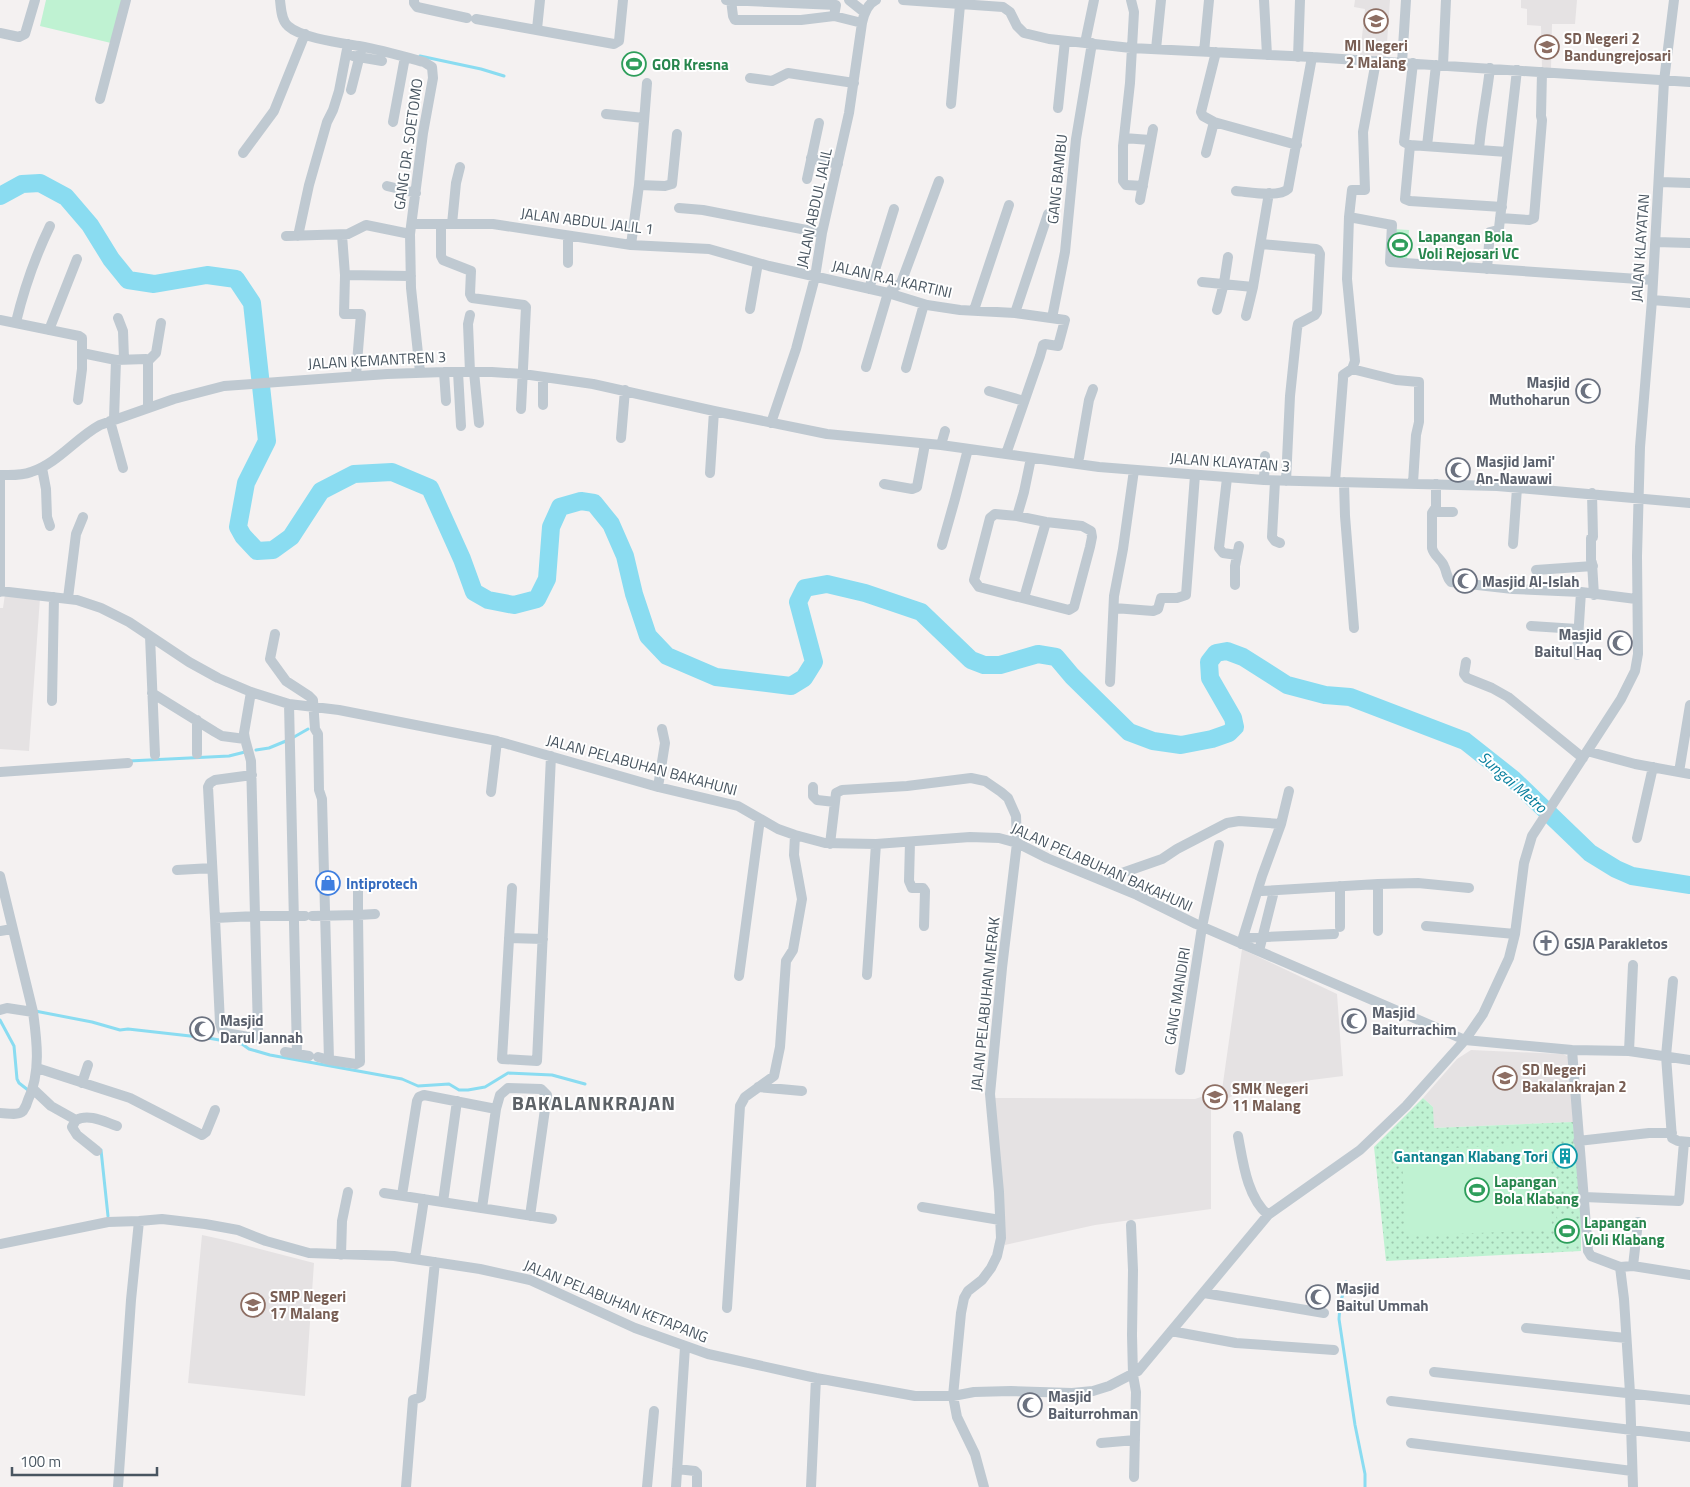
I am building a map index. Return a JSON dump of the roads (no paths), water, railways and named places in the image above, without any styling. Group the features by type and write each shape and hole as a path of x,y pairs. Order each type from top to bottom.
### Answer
{"street":[{"path":"0,33 19,36 25,34 34,0"},
{"path":"100,99 126,0"},
{"name":"GANG DR. SOETOMO","path":"280,0 281,11 288,26 305,34 424,62 430,65 433,72 411,229 410,276 420,372"},
{"path":"414,0 418,8 614,44 619,41 623,0"},
{"path":"537,29 540,0"},
{"path":"726,0 807,2 836,7 862,23"},
{"path":"731,0 732,16 735,20 801,20 836,7"},
{"path":"849,0 864,12 876,0"},
{"path":"903,0 1003,7 1010,12 1017,26 1024,33 1065,41 1131,48 1298,56 1690,82"},
{"path":"1010,12 1011,0"},
{"name":"GANG BAMBU","path":"1052,318 1065,252 1076,139 1094,0"},
{"path":"1131,0 1134,12 1130,83 1124,138 1123,181 1126,185 1142,186"},
{"path":"1156,49 1161,0"},
{"path":"1204,52 1209,0"},
{"path":"1264,0 1267,56"},
{"path":"1298,56 1300,0"},
{"path":"1406,0 1408,63 1404,142 1427,146 1508,152"},
{"path":"1427,146 1446,0"},
{"name":"JALAN KLAYATAN","path":"1638,498 1660,182 1664,81 1674,0"},
{"path":"951,104 960,5"},
{"name":"JALAN ABDUL JALIL","path":"772,423 796,349 815,277 822,233 854,82 864,12"},
{"path":"243,154 274,111 305,34"},
{"path":"1058,108 1065,41"},
{"path":"298,236 309,185 327,122 339,92 348,44"},
{"path":"351,90 354,56 362,47"},
{"path":"1216,52 1201,112 1203,116 1214,122 1297,144"},
{"path":"354,56 382,61"},
{"path":"393,122 405,56"},
{"path":"1236,191 1269,194 1284,192 1288,189 1312,57"},
{"path":"1354,628 1345,516 1340,482 1343,375 1352,369 1355,357 1347,279 1349,217 1352,190 1365,190 1363,132 1376,61"},
{"path":"1479,150 1481,122 1487,96 1490,68"},
{"path":"1487,268 1490,232 1498,230 1502,207 1517,70"},
{"path":"1500,218 1529,220 1534,218 1542,120 1542,72"},
{"path":"750,78 772,81 788,73 854,82"},
{"path":"632,245 647,83"},
{"path":"606,114 644,118"},
{"path":"807,179 819,122"},
{"path":"1206,153 1214,122"},
{"path":"1140,200 1153,129"},
{"path":"639,185 665,186 672,184 677,134"},
{"path":"1124,138 1150,140"},
{"path":"1410,144 1405,199 1410,201 1502,207"},
{"path":"812,158 838,164"},
{"path":"460,167 441,256 443,260 471,271 470,294 472,298 524,305 526,307 521,409"},
{"path":"866,367 888,293 901,283 939,181"},
{"path":"1660,182 1690,183"},
{"path":"387,186 416,193"},
{"path":"1246,316 1253,287 1269,194"},
{"path":"974,310 1009,204"},
{"path":"679,208 703,210 822,233"},
{"path":"869,289 894,209"},
{"path":"1015,313 1048,214"},
{"path":"1349,217 1392,225 1390,262 1653,280"},
{"name":"JALAN ABDUL JALIL 1","path":"342,235 354,232 366,225 411,229 447,224 493,224 632,245 709,249 815,277"},
{"path":"16,322 23,295 50,226"},
{"path":"286,236 342,235 345,275 344,314 361,314 356,376"},
{"path":"568,236 568,263"},
{"path":"1656,242 1690,243"},
{"path":"1261,244 1316,249 1320,254 1316,316 1298,324 1297,330 1281,481 1272,537 1280,543"},
{"path":"1217,310 1228,258"},
{"path":"49,330 77,259"},
{"path":"750,309 758,263"},
{"path":"345,275 410,276"},
{"name":"JALAN R.A. KARTINI","path":"815,277 888,293 924,304 960,310 1015,313 1052,318"},
{"path":"1202,282 1253,287"},
{"path":"1652,300 1690,302"},
{"path":"906,368 924,304"},
{"path":"470,315 468,324 479,423"},
{"path":"118,318 124,331 112,420 123,468"},
{"path":"1006,454 1044,344 1058,346 1066,320 1052,318"},
{"path":"0,320 81,337 83,340 78,400"},
{"path":"82,354 120,360 148,360 156,354 160,323"},
{"path":"148,360 148,408"},
{"path":"1352,369 1396,380 1419,382 1419,422 1416,435 1413,483"},
{"name":"JALAN KEMANTREN 3","path":"0,474 23,474 42,468 89,431 112,420 197,392 224,386 294,380 420,372 523,374 625,390 772,423"},
{"path":"444,372 446,401"},
{"path":"458,372 462,426"},
{"path":"543,377 543,405"},
{"path":"1079,458 1089,400 1093,389"},
{"path":"621,438 625,390"},
{"path":"989,391 1024,401"},
{"path":"710,473 714,411"},
{"name":"JALAN KLAYATAN 3","path":"772,423 841,436 941,445 1031,458 1195,476 1281,481 1413,483 1517,488 1690,503"},
{"path":"941,445 945,432"},
{"path":"884,484 912,489 917,487 925,444"},
{"path":"942,545 968,449"},
{"path":"1264,480 1265,456"},
{"path":"1017,516 1031,458"},
{"path":"42,468 46,490 47,517 50,526"},
{"path":"1110,682 1114,596 1123,549 1134,470"},
{"path":"0,474 0,591"},
{"path":"1114,608 1153,611 1158,609 1161,598 1176,598 1186,595 1195,476"},
{"path":"1227,478 1219,548 1223,553 1238,550 1235,585"},
{"path":"1436,484 1432,548 1443,564 1448,579 1451,582 1513,589 1581,592 1636,599"},
{"path":"1512,544 1517,488"},
{"path":"1592,494 1593,537 1591,538 1591,560 1594,595"},
{"name":"JALAN PELABUHAN KETAPANG","path":"0,1244 108,1222 162,1219 205,1224 238,1230 266,1241 309,1253 415,1258 521,1277 635,1328 708,1354 816,1378 915,1396 953,1396 993,1392 1072,1393 1093,1391 1109,1386 1138,1371 1268,1215 1367,1144 1406,1106 1465,1040 1483,1014 1509,958 1515,934 1524,863 1535,829 1621,699 1635,671 1638,654 1636,599 1638,498"},
{"path":"1433,512 1453,512"},
{"path":"995,514 1017,516 1046,522 1082,526 1090,531 1092,537 1090,547 1074,607 1069,610 979,586 974,580 990,518 995,514"},
{"path":"68,598 76,534 83,516"},
{"path":"1024,598 1046,522"},
{"path":"1536,570 1593,566"},
{"name":"JALAN PELABUHAN BAKAHUNI","path":"0,591 68,598 101,608 129,622 218,678 251,692 289,704 367,715 497,741 658,787 738,806 760,819 795,835 830,844 876,844 970,836 999,838 1018,842 1086,876 1102,880 1202,927 1242,941 1259,951 1465,1040 1572,1050 1629,1051 1690,1060"},
{"path":"1577,655 1581,592"},
{"path":"52,701 54,597"},
{"path":"1532,626 1578,629"},
{"path":"276,634 270,655 271,662 286,681 313,700 315,729 318,734 319,790 322,799 329,1060"},
{"path":"150,636 155,755"},
{"path":"1466,662 1464,674 1467,678 1508,697 1585,754 1685,773 1690,705"},
{"path":"251,692 244,739 250,752 252,775 258,1032 254,1038 226,1033 222,1030 220,1023 208,788 214,780 252,775"},
{"path":"152,693 222,736 244,739"},
{"path":"289,704 298,1054"},
{"path":"197,720 198,754"},
{"path":"658,787 665,743 662,729"},
{"path":"491,792 497,741"},
{"path":"512,888 502,1059 537,1061 551,756"},
{"path":"0,772 128,763"},
{"path":"1637,838 1653,767"},
{"name":"JALAN PELABUHAN MERAK","path":"835,802 836,793 842,790 907,786 971,778 986,781 1008,798 1016,816 1018,842 990,1075 1001,1238 995,1262 982,1280 968,1291 964,1298 960,1313 953,1396 957,1417 976,1454 984,1487"},
{"path":"813,787 814,798 835,802 830,844"},
{"path":"1289,791 1281,824 1262,876 1242,941 1263,937 1337,930 1340,886"},
{"path":"739,976 760,819"},
{"path":"1102,880 1162,859 1227,823 1238,821 1281,824"},
{"path":"727,1308 740,1106 745,1097 774,1076 780,1047 786,961 793,950 802,899 794,855 795,835"},
{"path":"910,842 908,881 912,888 922,888 925,891 924,926"},
{"path":"866,975 876,844"},
{"name":"GANG MANDIRI","path":"1180,1070 1202,927 1219,844"},
{"path":"177,870 212,868"},
{"path":"0,880 33,1012 36,1032 37,1068 33,1089 23,1111 12,1114 0,1113"},
{"path":"1262,891 1418,883 1469,888"},
{"path":"1378,884 1378,931"},
{"path":"285,1052 356,1064 360,1062 358,888"},
{"path":"1259,951 1274,891"},
{"path":"214,918 375,914"},
{"path":"1426,926 1515,934"},
{"path":"0,931 12,929"},
{"path":"509,938 543,939"},
{"path":"1629,1051 1634,965"},
{"path":"1584,1197 1680,1201 1686,1169 1687,1142 1675,1141 1672,1138 1666,1056 1674,981"},
{"path":"1,1009 33,1012"},
{"path":"1572,1050 1588,1251 1591,1256 1620,1267 1633,1266 1690,1275"},
{"path":"82,1083 88,1065"},
{"path":"37,1068 130,1098 202,1135 206,1132 215,1110"},
{"path":"758,1087 802,1091"},
{"path":"482,1208 496,1109 500,1096 508,1088 541,1089 547,1096 530,1216"},
{"path":"33,1089 51,1106 74,1123 77,1135 97,1151"},
{"path":"402,1196 416,1101 419,1098 424,1096 496,1109"},
{"path":"443,1202 457,1101"},
{"path":"74,1123 84,1117 94,1118 117,1126"},
{"path":"1578,1141 1649,1133 1672,1133"},
{"path":"1238,1136 1255,1198 1268,1215"},
{"path":"341,1255 342,1220 348,1192"},
{"path":"384,1193 552,1219"},
{"path":"415,1258 424,1199"},
{"path":"922,1207 1000,1220"},
{"path":"118,1487 131,1300 139,1221"},
{"path":"1633,1266 1638,1222"},
{"path":"1131,1225 1133,1375 1136,1392 1134,1477"},
{"path":"406,1487 413,1400 421,1396 435,1262"},
{"path":"1620,1267 1630,1393 1633,1487"},
{"path":"1204,1293 1324,1313"},
{"path":"1526,1328 1626,1338"},
{"path":"1170,1331 1236,1343 1334,1350"},
{"path":"676,1487 685,1347"},
{"path":"1434,1372 1690,1400"},
{"path":"811,1487 816,1378"},
{"path":"1391,1401 1690,1437"},
{"path":"647,1487 654,1411"},
{"path":"1101,1444 1135,1440"},
{"path":"1411,1444 1632,1471"},
{"path":"677,1469 697,1473 697,1487"}],"waterway":[{"path":"420,56 504,76"},
{"name":"Sungai Metro","path":"0,196 22,184 40,183 66,197 90,225 111,259 128,280 154,284 207,275 236,279 252,303 267,441 246,483 238,527 243,536 257,551 273,550 291,537 321,491 354,474 392,472 430,488 462,559 474,592 488,600 514,605 537,599 547,579 551,527 560,507 581,501 594,503 611,524 625,556 634,594 648,636 667,656 716,677 791,686 804,678 814,662 798,602 805,588 827,584 865,593 921,612 971,660 984,665 1000,665 1038,654 1056,657 1072,676 1129,732 1153,741 1181,745 1212,739 1229,733 1235,727 1233,718 1210,678 1209,662 1216,653 1227,651 1243,657 1287,685 1325,695 1350,697 1465,741 1513,779 1590,853 1616,869 1632,876 1690,885"},
{"path":"294,737 308,729"},
{"path":"256,750 269,748 286,741"},
{"path":"129,761 229,756 245,752"},
{"path":"35,1011 92,1022 120,1030 128,1029 208,1038 242,1044 249,1049 270,1055 402,1079 418,1086 449,1084 459,1090 468,1090 485,1087 508,1073 552,1075 585,1084"},
{"path":"0,1020 14,1046 17,1079 28,1090"},
{"path":"101,1150 108,1216"},
{"path":"1346,1282 1340,1305 1339,1319 1355,1425 1365,1474 1365,1487"}],"place":[{"name":"MI Negeri 2 Malang","path":"1376,21"},
{"name":"SD Negeri 2 Bandungrejosari","path":"1547,47"},
{"name":"GOR Kresna","path":"634,64"},
{"name":"Lapangan Bola Voli Rejosari VC","path":"1400,245"},
{"name":"Masjid Muthoharun","path":"1588,391"},
{"name":"Masjid Jami' An-Nawawi","path":"1458,470"},
{"name":"Masjid Al-Islah","path":"1465,581"},
{"name":"Masjid Baitul Haq","path":"1620,643"},
{"name":"Intiprotech","path":"328,883"},
{"name":"GSJA Parakletos","path":"1546,943"},
{"name":"Masjid Baiturrachim","path":"1354,1021"},
{"name":"Masjid Darul Jannah","path":"202,1029"},
{"name":"SD Negeri Bakalankrajan 2","path":"1505,1078"},
{"name":"SMK Negeri 11 Malang","path":"1215,1097"},
{"name":"Gantangan Klabang Tori","path":"1565,1156"},
{"name":"Lapangan Bola Klabang","path":"1477,1190"},
{"name":"Lapangan Voli Klabang","path":"1567,1231"},
{"name":"Masjid Baitul Ummah","path":"1318,1297"},
{"name":"SMP Negeri 17 Malang","path":"253,1305"},
{"name":"Masjid Baiturrohman","path":"1030,1405"}],"district":[{"name":"BAKALANKRAJAN","path":"594,1102"}]}
